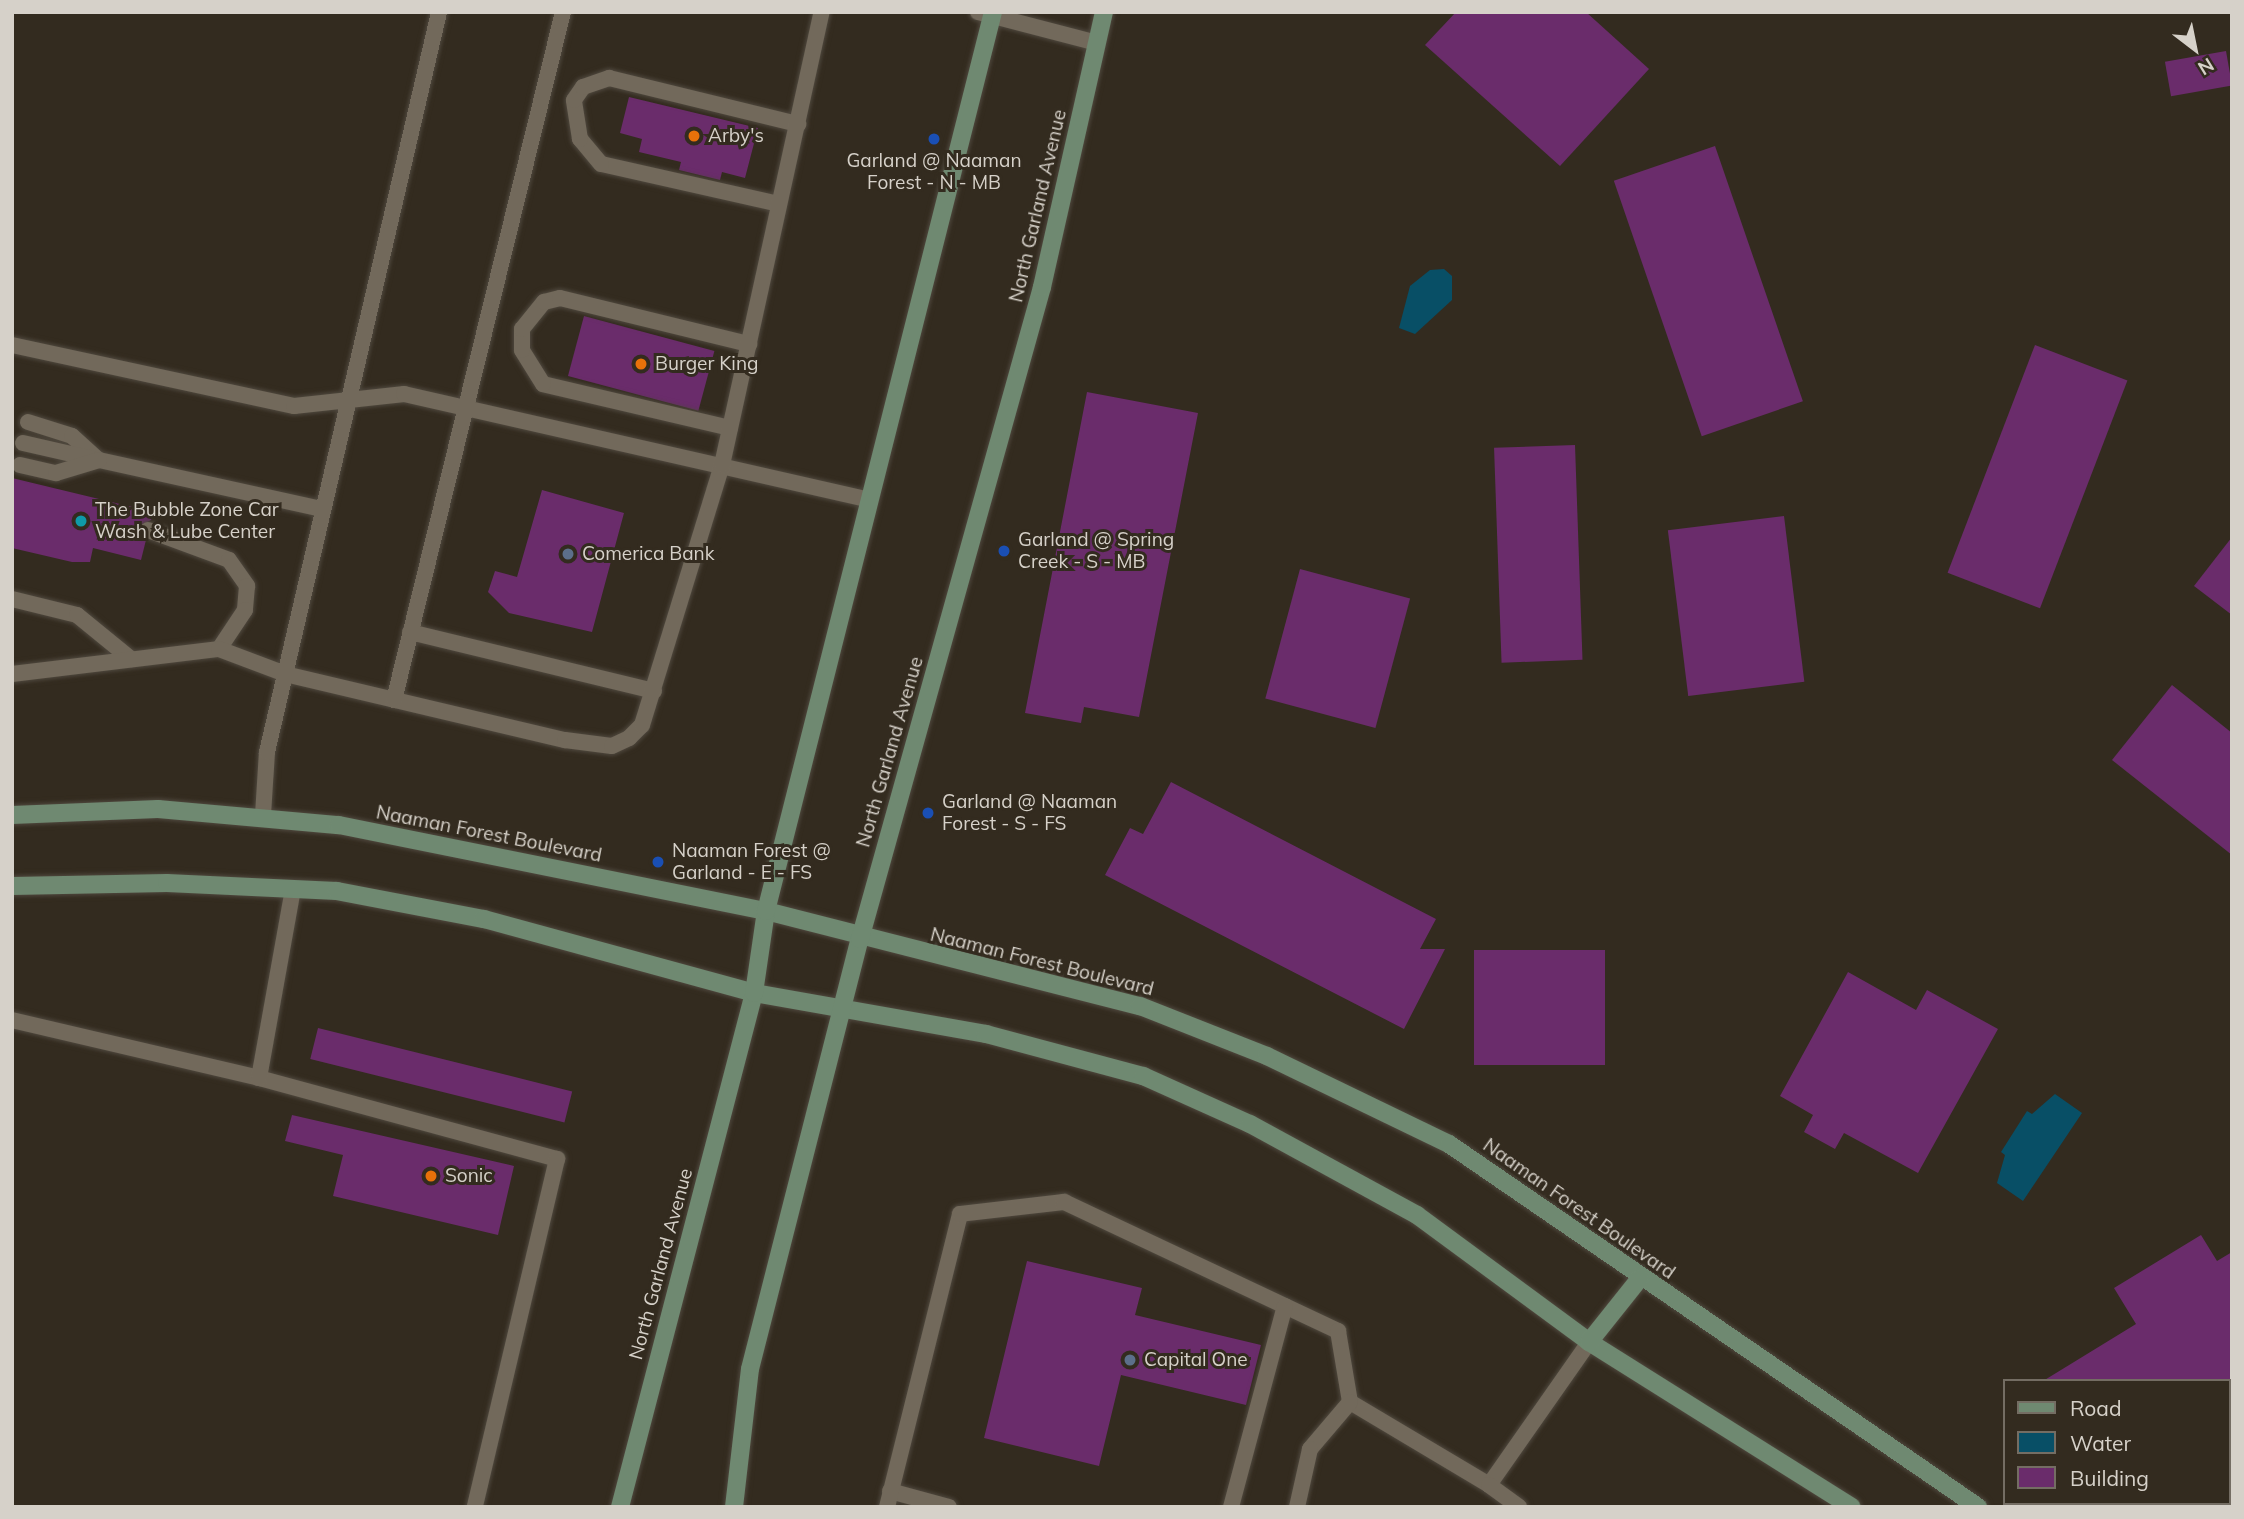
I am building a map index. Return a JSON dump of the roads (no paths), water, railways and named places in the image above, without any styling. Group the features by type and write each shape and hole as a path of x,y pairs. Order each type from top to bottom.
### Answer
{"main road":[{"name":"North Garland Avenue","path":"734,1507 750,1369 860,939 1042,287 1104,12"},
{"name":"North Garland Avenue","path":"620,1507 754,993 766,911 987,13"},
{"name":"Naaman Forest Boulevard","path":"12,815 158,809 263,814 766,911 860,939 1140,1006 1267,1056 1449,1144 1538,1201 1640,1278 1978,1507"},
{"path":"12,886 167,883 337,891 484,919 754,993 845,1005 986,1034 1143,1076 1251,1124 1417,1215 1590,1342 1852,1507"},
{"path":"1590,1342 1640,1278"}],"lane":[{"path":"263,814 267,752 346,402 439,12"},
{"path":"394,700 450,458 469,408 563,12"},
{"path":"12,674 219,649 285,674 612,746 642,725 722,465 822,12"},
{"path":"987,13 1097,43"},
{"path":"779,204 601,164 580,139 574,100 583,87 609,78 798,124"},
{"path":"730,428 543,384 522,350 522,329 544,302 559,298 749,344"},
{"path":"12,345 294,406 404,394 869,500"},
{"path":"28,422 72,436 99,460"},
{"path":"23,443 323,509"},
{"path":"20,465 56,473 99,460"},
{"path":"148,530 229,560 247,586 245,610 219,649"},
{"path":"12,599 77,615 131,659"},
{"path":"410,632 654,691"},
{"path":"259,1078 293,889"},
{"path":"12,1020 259,1078 557,1159 475,1507"},
{"path":"949,1507 888,1499 960,1214 1064,1202 1338,1331 1350,1402 1489,1485 1519,1507"},
{"path":"1231,1507 1285,1306"},
{"path":"1489,1485 1590,1342"},
{"path":"1297,1507 1310,1449 1350,1402"}],"water":[{"path":"1444,269 1452,276 1452,300 1415,334 1399,328 1410,286 1430,270"},
{"path":"2055,1094 2082,1113 2023,1201 1997,1183 2005,1155 2001,1152 2027,1111 2032,1114"}],"place":[{"name":"Arby's","path":"694,136"},
{"name":"Garland @ Naaman Forest - N - MB","path":"934,139"},
{"name":"Burger King","path":"641,364"},
{"name":"The Bubble Zone Car Wash & Lube Center","path":"81,521"},
{"name":"Garland @ Spring Creek - S - MB","path":"1004,551"},
{"name":"Comerica Bank","path":"568,554"},
{"name":"Garland @ Naaman Forest - S - FS","path":"928,813"},
{"name":"Naaman Forest @ Garland - E - FS","path":"658,862"},
{"name":"Sonic","path":"431,1176"},
{"name":"Capital One","path":"1130,1360"}]}
